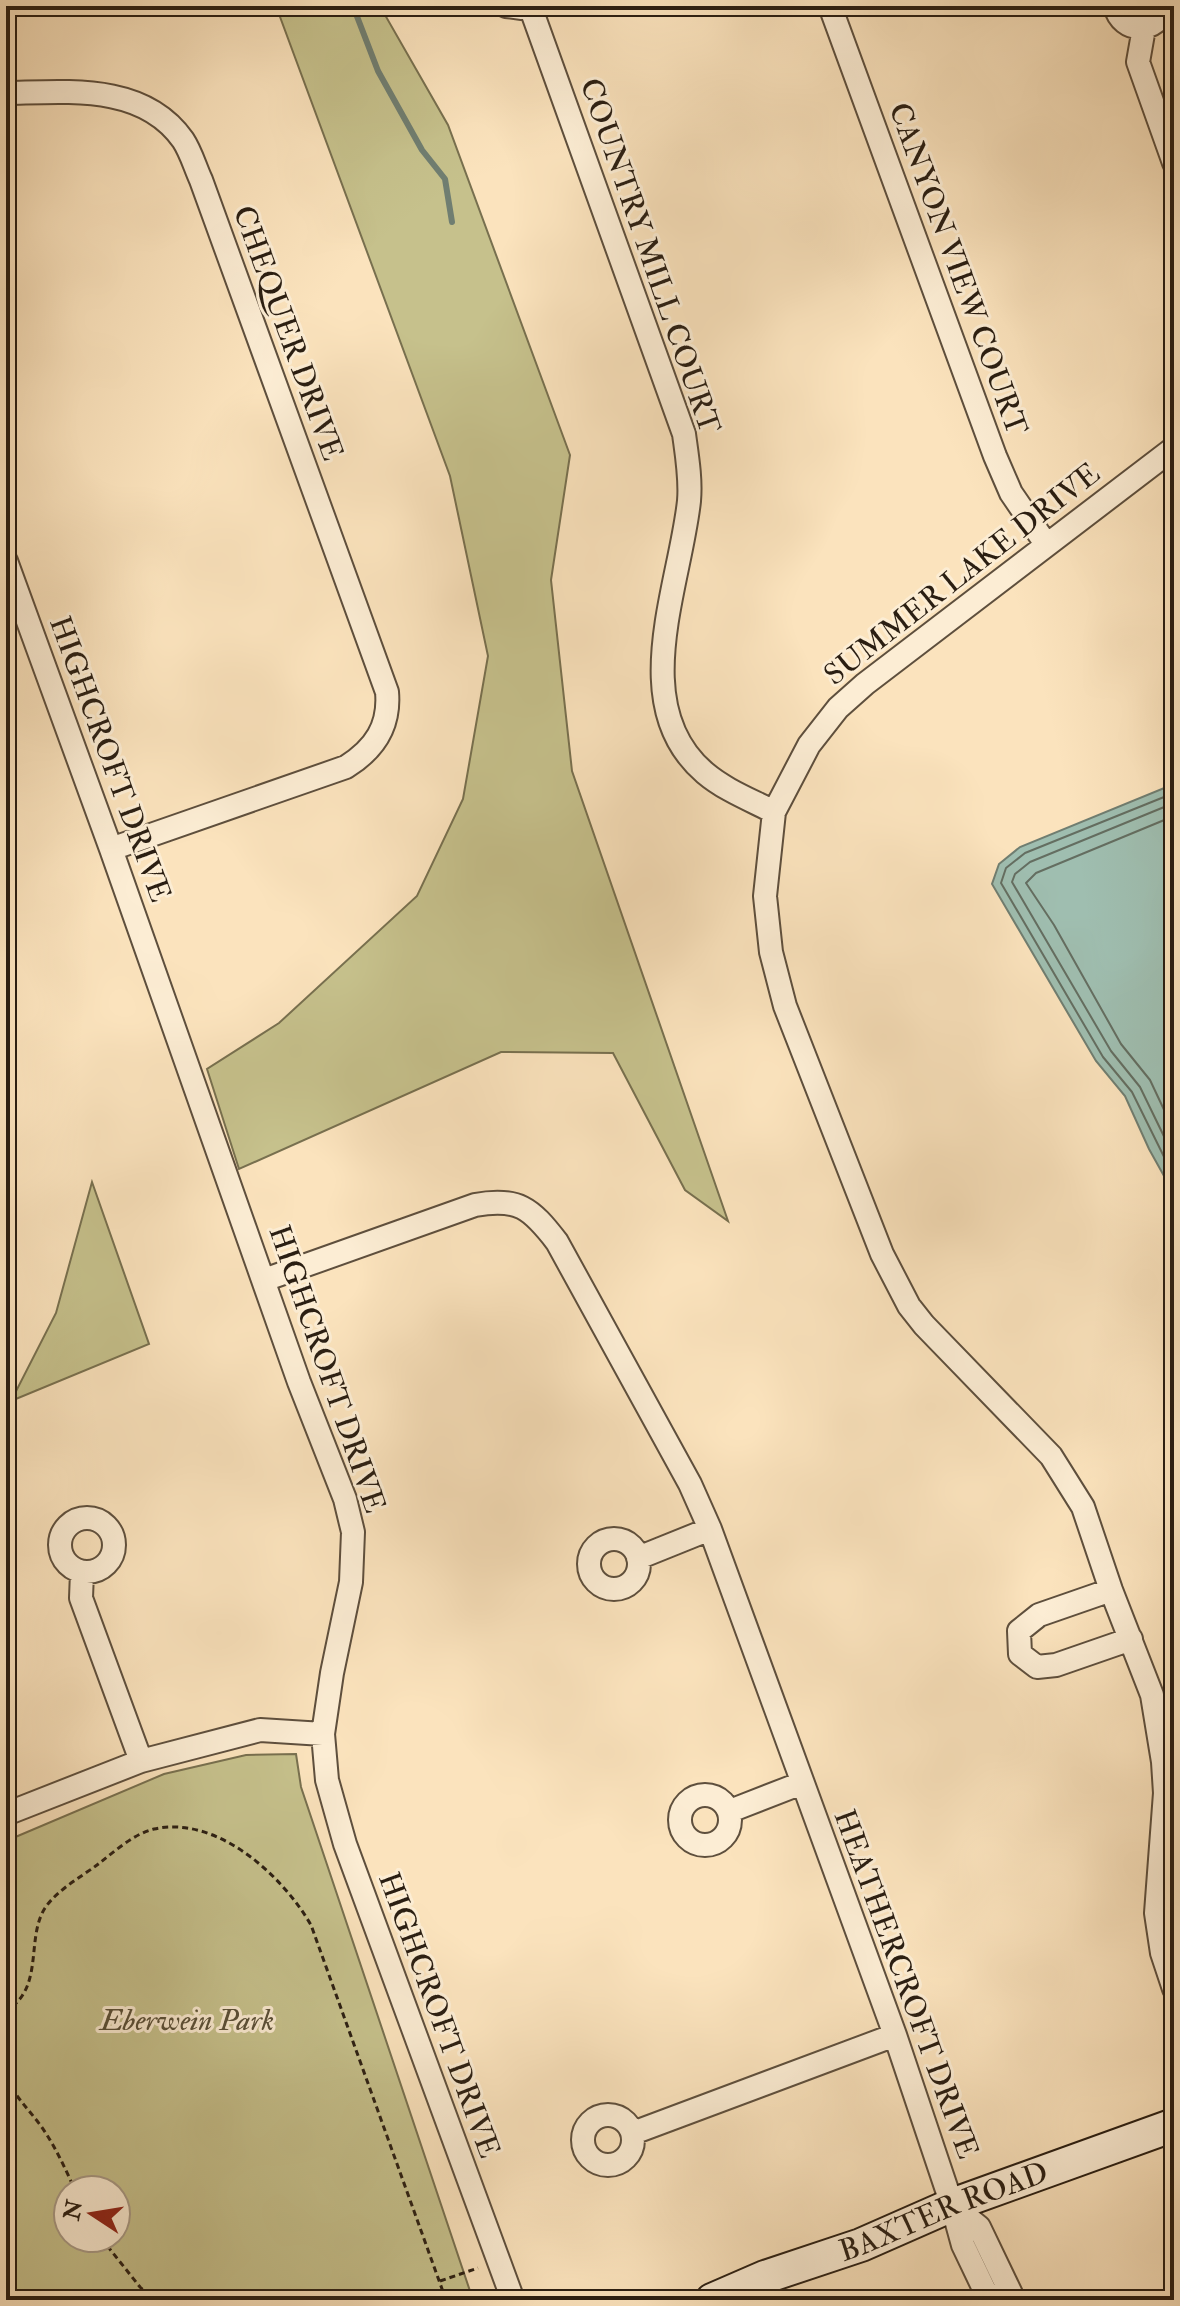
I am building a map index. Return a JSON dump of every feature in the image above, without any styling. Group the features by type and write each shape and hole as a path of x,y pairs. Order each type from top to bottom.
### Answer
{"main road":[{"name":"BAXTER ROAD","path":"712,2300 765,2277 861,2245 952,2205 1174,2125"}],"street":[{"name":"COUNTRY MILL COURT","path":"506,6 529,6 684,434 688,502 662,660 663,698 671,726 703,772 774,812"},
{"name":"CANYON VIEW COURT","path":"830,6 995,456 1011,493 1046,544"},
{"path":"1115,6 1126,24 1144,28 1158,21 1166,6"},
{"path":"1144,28 1138,62 1174,163"},
{"name":"CHEQUER DRIVE","path":"6,93 66,92 120,96 165,120 184,141 387,692 388,706 383,729 363,757 346,767 111,849"},
{"name":"SUMMER LAKE DRIVE","path":"1174,448 865,684 838,708 809,745 774,812 765,896 771,952 785,1006 882,1254 909,1306 1051,1456 1083,1507 1152,1695 1165,1793 1156,1913 1162,1953 1174,1989"},
{"name":"HIGHCROFT DRIVE","path":"6,561 299,1382 345,1499 353,1532 351,1582 323,1734 327,1780 345,1844 513,2300"},
{"name":"HEATHERCROFT DRIVE","path":"264,1280 475,1205 495,1201 522,1205 538,1217 557,1242 690,1484 710,1529 895,2035 952,2205 959,2235 985,2291 996,2300"},
{"path":"638,1558 710,1529"},
{"path":"82,1572 81,1598 141,1761"},
{"path":"1111,1590 1039,1615 1019,1631 1020,1654 1037,1667 1056,1665 1131,1639"},
{"path":"6,1814 141,1761 260,1730 323,1734"},
{"name":"HEATHERCROFT DRIVE","path":"730,1811 802,1783"},
{"path":"633,2133 895,2035"},
{"name":"HEATHERCROFT DRIVE","path":"952,2205 979,2227 1014,2300"}],"path":[{"path":"1165,481 1174,496"},
{"path":"6,2014 24,1994 45,1908 58,1894 137,1836 152,1829 182,1827 216,1838 269,1869 296,1900 311,1925 446,2300"},
{"path":"6,2079 16,2098 41,2126 68,2174"},
{"path":"114,2254 154,2300"},
{"path":"440,2281 498,2262"}],"green space":[{"path":"276,6 383,6 385,15 448,125 570,455 551,580 572,771 728,1221 685,1190 613,1053 501,1052 239,1169 207,1069 279,1023 417,896 463,799 488,656 450,476"},
{"path":"92,1182 149,1344 11,1401 56,1313"},
{"name":"Eberwein Park","path":"296,1754 301,1787 473,2300 6,2300 6,1841 164,1774 246,1755"}],"water":[{"path":"1174,784 1174,1194 1125,1096 1096,1061 992,884 999,864 1020,847"}],"waterway":[{"path":"353,6 378,71 422,150 445,179 452,222"}]}
